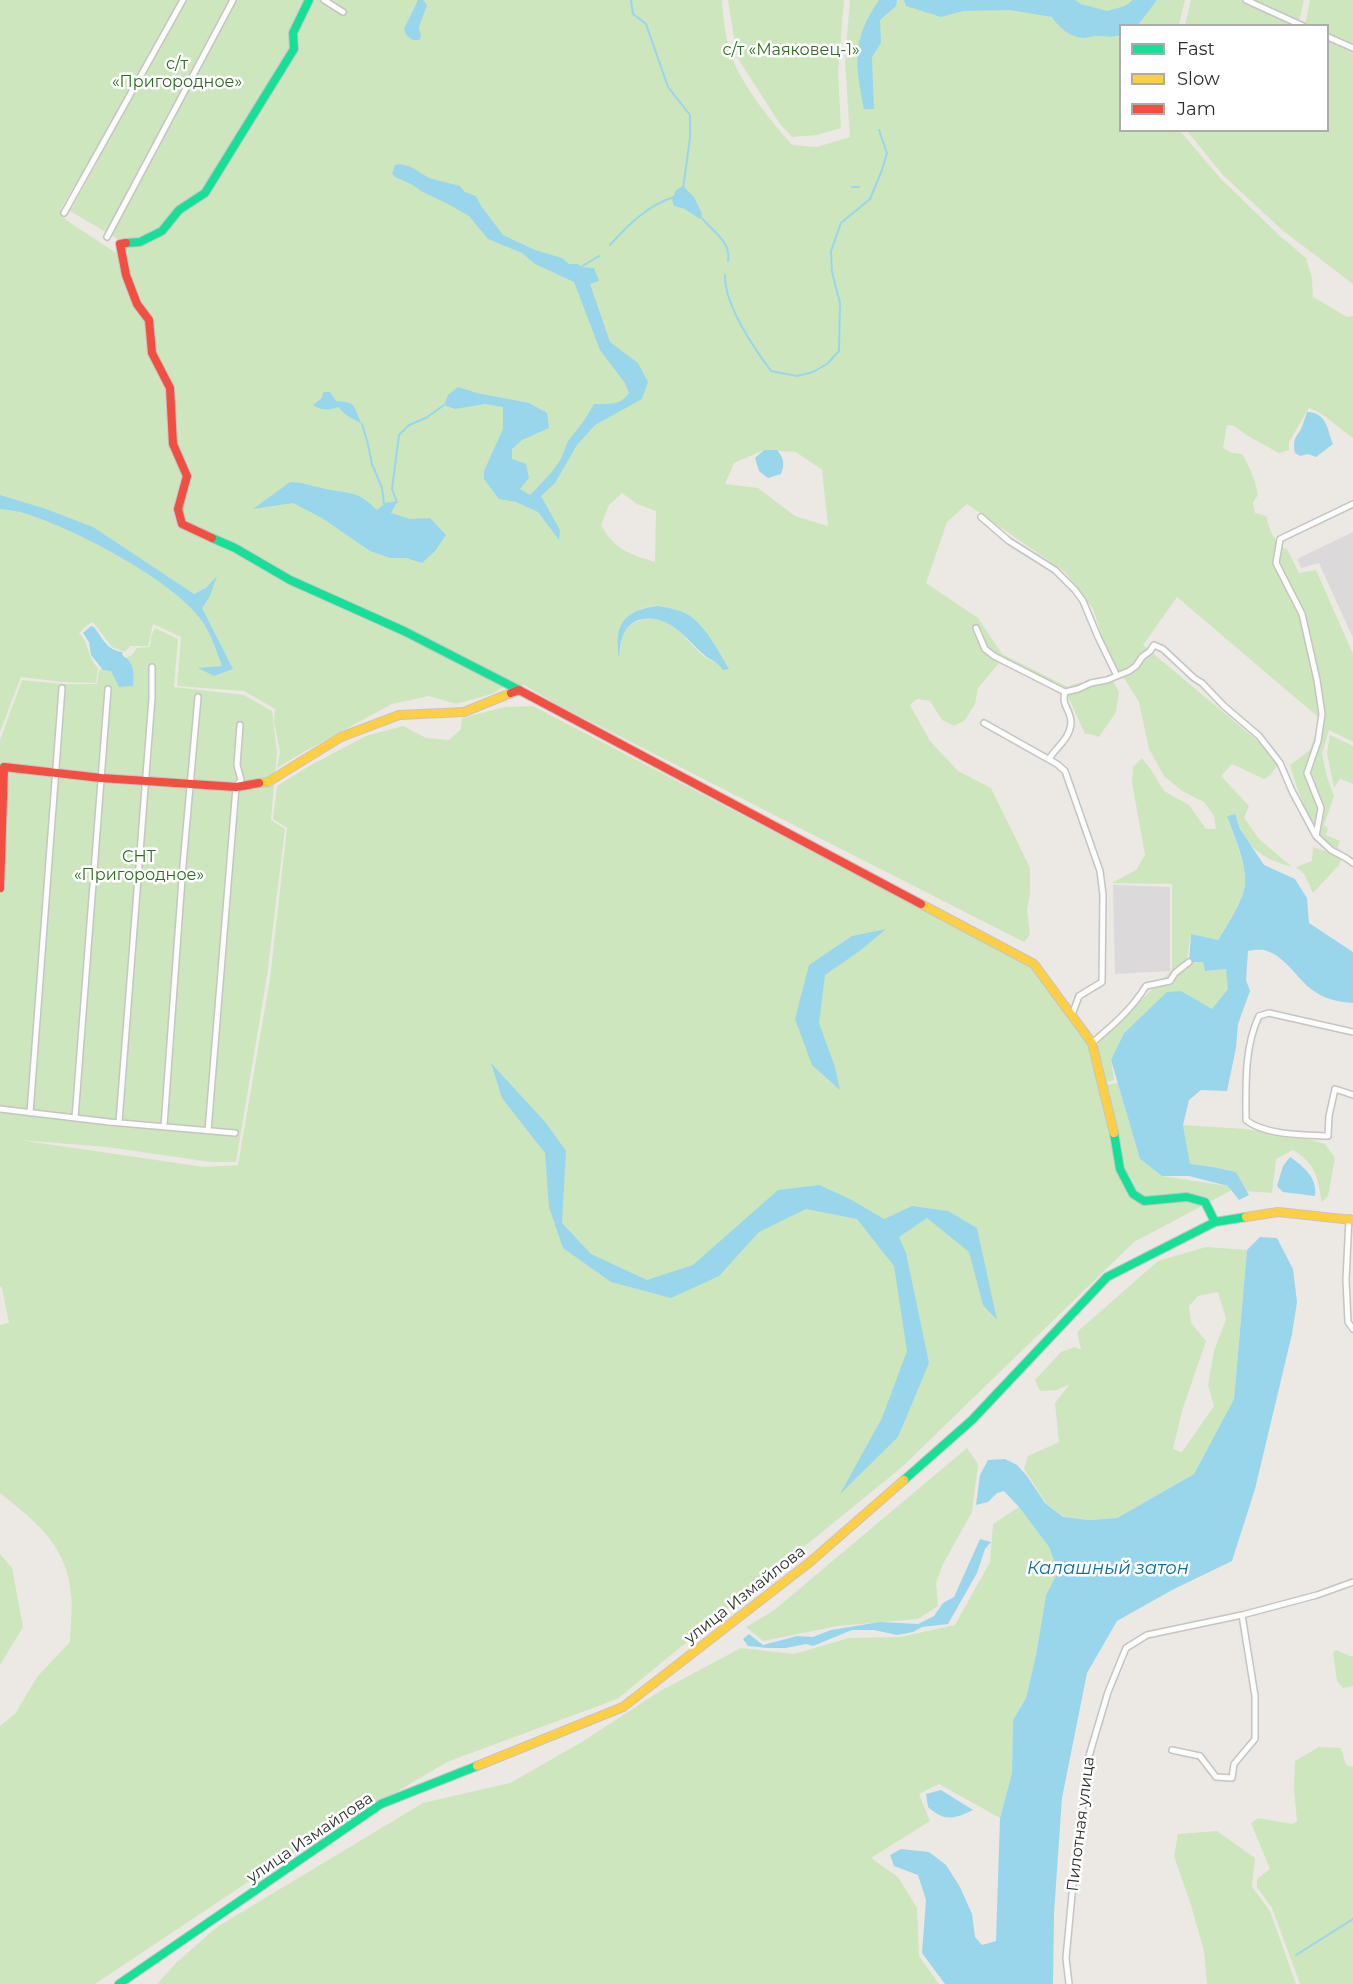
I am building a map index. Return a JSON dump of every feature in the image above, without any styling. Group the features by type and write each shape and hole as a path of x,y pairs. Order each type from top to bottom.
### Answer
{"street":[{"path":"64,213 183,0"},
{"path":"107,237 233,0"},
{"path":"309,0 293,33 294,49 205,193 179,210 162,231 140,242 120,244 126,275 137,304 149,320 152,353 170,388 173,444 187,476 178,509 182,524 235,548 290,580 404,631 519,690 1034,964 1092,1043 1111,1120 1120,1169 1133,1194 1144,1201 1187,1197 1205,1202 1215,1222"},
{"path":"324,0 343,12"},
{"path":"1246,0 1299,24"},
{"path":"1329,37 1353,48"},
{"path":"1316,836 1321,808 1307,773 1318,741 1322,714 1302,614 1276,563 1280,538 1353,504"},
{"path":"981,516 1009,541 1055,570 1075,590 1083,601 1118,676"},
{"path":"976,628 985,649 994,656 1065,692 1118,676 1136,666 1154,645 1163,649 1259,736 1280,764 1316,836 1331,850 1353,863"},
{"path":"119,1122 152,698 152,667"},
{"path":"30,1113 62,688"},
{"path":"75,1118 108,689"},
{"path":"0,888 4,767 101,778 236,787 268,782 341,737 399,715 464,712 519,690"},
{"path":"1049,759 1069,731 1070,714 1063,701 1065,692"},
{"path":"164,1126 198,697"},
{"path":"984,723 1049,759 1065,771 1100,871 1103,895 1102,982 1079,996 1072,1016"},
{"path":"208,1131 236,787 241,780 237,765 240,725"},
{"path":"1092,1043 1131,1006 1146,986 1170,981 1175,973 1189,962"},
{"path":"1353,1032 1269,1013 1259,1016 1252,1030 1246,1120 1254,1126 1297,1134 1328,1136 1329,1116 1335,1089 1353,1095"},
{"path":"0,1109 109,1122 236,1133"},
{"name":"улица Измайлова","path":"119,1984 381,1804 623,1707 810,1562 972,1420 1107,1277 1215,1222 1278,1212 1351,1219"},
{"path":"1351,1219 1346,1290 1348,1322 1353,1329"},
{"name":"Пилотная улица","path":"1069,1984 1066,1958 1072,1884 1089,1756 1108,1692 1126,1648 1147,1635 1242,1615 1317,1595 1353,1582"},
{"path":"1172,1750 1200,1756 1216,1777 1232,1778 1234,1764 1255,1738 1255,1696 1242,1615"}],"shaded area":[{"path":"1353,532 1353,638 1319,563 1301,568 1297,559"},
{"path":"1113,885 1170,887 1170,971 1115,974"}],"green space":[{"name":"с/т «Пригородное»","path":"0,0 722,0 725,30 731,53 751,93 792,145 817,147 850,137 845,61 850,0 1185,0 1179,24 1119,24 1119,132 1181,132 1221,179 1306,258 1312,278 1313,297 1347,317 1353,316 1353,438 1326,417 1309,408 1289,442 1289,450 1279,453 1234,426 1227,425 1223,448 1232,453 1242,454 1257,489 1258,495 1253,502 1255,513 1266,516 1273,536 1278,544 1287,549 1299,573 1316,570 1353,654 1353,742 1329,730 1322,754 1334,796 1324,825 1328,828 1326,835 1340,841 1337,848 1344,853 1339,865 1313,893 1304,874 1296,867 1312,861 1313,847 1325,851 1327,844 1309,817 1290,765 1310,750 1319,725 1318,717 1177,597 1143,645 1266,748 1278,765 1264,779 1232,764 1221,776 1249,806 1244,818 1259,839 1292,867 1271,860 1255,850 1244,835 1235,814 1227,816 1244,869 1244,891 1218,940 1191,934 1187,959 1203,962 1205,971 1226,969 1229,989 1212,1010 1181,991 1145,1013 1124,1033 1111,1060 1114,1080 1105,1083 1097,1051 1099,1041 1172,970 1172,884 1112,883 1136,870 1145,855 1132,782 1133,767 1142,758 1164,791 1189,805 1206,829 1216,829 1214,816 1204,802 1182,791 1164,776 1149,749 1139,702 1124,678 1113,670 1093,609 1065,572 967,504 947,522 926,583 978,618 1002,654 1068,687 1110,674 1119,692 1116,712 1099,737 1085,734 1067,694 1036,677 999,663 978,688 975,704 965,720 954,726 942,720 930,701 917,699 910,705 930,741 958,771 991,788 1030,868 1030,894 1027,911 1030,935 1024,942 560,706 524,685 507,685 492,694 456,704 429,696 392,704 277,768 280,752 274,722 275,709 244,691 177,686 181,637 153,624 148,646 130,646 125,652 112,647 93,622 79,633 98,668 96,683 21,677 0,732","holes":["94,153 97,163 70,211 121,241 116,253 66,220 60,210","764,450 796,452 822,470 828,526 795,516 758,488 725,484 734,463","622,493 637,504 656,511 655,562 623,550 611,540 601,525 609,505","657,606 729,669 700,653 670,624 653,618 636,622 627,628 622,636 619,657 617,646 627,617 643,608"]},
{"name":"с/т «Маяковец-1»","path":"728,0 844,0 838,72 841,128 817,135 792,137 780,124 737,57"},
{"path":"1191,0 1240,0 1293,24 1185,24"},
{"path":"1251,0 1304,0 1299,21"},
{"path":"1310,0 1353,0 1353,46 1329,35 1329,24 1305,24"},
{"path":"1329,40 1353,51 1353,284 1282,230 1223,175 1188,132 1329,132"},
{"name":"СНТ «Пригородное»","path":"155,628 178,639 174,687 244,695 272,711 277,752 271,820 285,829 267,976 236,1162 211,1162 107,1147 19,1140 204,1167 238,1165 270,979 287,828 273,819 277,786 366,736 403,726 426,738 449,740 461,729 462,718 505,707 533,706 1032,966 1090,1044 1103,1085 1118,1083 1140,1159 1162,1176 1228,1186 1236,1172 1190,1165 1183,1125 1245,1129 1305,1138 1325,1144 1335,1158 1328,1196 1322,1202 1315,1172 1307,1161 1293,1150 1276,1159 1272,1193 1232,1190 1134,1242 902,1467 617,1699 447,1762 275,1864 95,1984 0,1984 0,1726 15,1714 37,1677 70,1642 72,1607 68,1577 57,1549 38,1525 0,1493 0,1325 9,1323 0,1286 0,740 22,680 62,684 97,684 99,670 132,655 137,648 150,647 151,636"},
{"path":"1330,735 1353,746 1353,784 1340,779 1334,788 1327,753"},
{"path":"1206,1247 1247,1250 1234,1399 1194,1474 1117,1518 1089,1520 1063,1517 1046,1503 1024,1469 1028,1456 1059,1442 1055,1403 1070,1384 1057,1390 1040,1391 1035,1380 1061,1352 1075,1347 1081,1350 1077,1332 1158,1261","holes":["1218,1292 1226,1319 1214,1351 1208,1385 1214,1406 1182,1452 1173,1449 1182,1411 1206,1341 1191,1323 1189,1306 1198,1296"]},
{"path":"967,1448 978,1464 972,1512 943,1564 936,1583 938,1606 918,1619 838,1626 763,1641 746,1627 773,1611"},
{"path":"1019,1507 1049,1547 1058,1572 1046,1595 1026,1698 1013,1720 1012,1773 1000,1818 939,1784 919,1794 930,1821 871,1858 898,1877 917,1908 919,1956 939,1984 157,1984 177,1962 217,1927 423,1803 510,1783 582,1742 660,1691 741,1648 794,1654 849,1638 900,1637 955,1625 990,1562 993,1524"},
{"path":"0,1554 12,1568 23,1627 0,1665"},
{"path":"1336,1650 1353,1656 1353,1686 1343,1688 1337,1681 1333,1652"},
{"path":"1319,1747 1341,1748 1346,1765 1353,1767 1353,1984 1300,1984 1272,1908 1257,1887 1257,1879 1270,1869 1251,1823 1258,1818 1292,1824 1297,1821 1294,1789 1295,1761"},
{"path":"1217,1831 1255,1858 1252,1887 1270,1911 1296,1984 1207,1984 1204,1951 1174,1856 1178,1834"}],"water":[{"path":"418,0 423,0 427,5 419,27 421,37 419,40 414,40 409,38 404,29"},
{"path":"879,0 897,0 896,6 880,20 881,43 872,57 874,109 864,109 857,65 858,53 864,28"},
{"path":"904,0 1075,0 1081,4 1107,11 1125,6 1133,0 1157,0 1139,24 1119,24 1119,35 1083,38 1065,31 1052,17 1010,10 963,11 941,17 906,6"},
{"path":"395,165 411,167 429,178 460,186 465,192 476,196 503,235 535,250 562,258 569,264 594,268 599,281 590,284 610,342 638,363 648,382 642,399 595,425 577,445 555,483 541,496 560,530 559,540 538,512 516,502 499,499 484,479 484,471 503,429 503,407 485,404 455,409 444,405 448,395 458,387 529,403 547,413 549,428 522,440 512,449 512,459 526,464 529,478 520,489 530,495 561,459 568,441 594,404 622,400 629,393 625,383 600,350 574,282 535,264 522,253 488,239 469,216 397,178 392,174"},
{"path":"683,186 694,197 702,214 700,219 685,209 674,206 672,200 676,190"},
{"path":"323,392 330,392 336,401 352,404 362,424 346,415 338,407 325,409 313,405 322,398"},
{"path":"1307,412 1319,415 1323,419 1333,444 1316,457 1308,454 1300,456 1295,453 1296,436"},
{"path":"764,450 777,450 783,461 781,474 768,478 759,471 755,458"},
{"path":"290,482 351,493 363,498 377,510 384,504 397,502 391,513 410,519 430,518 446,535 435,551 422,563 406,558 390,558 370,551 322,518 293,503 253,509"},
{"path":"0,495 93,527 194,594 206,588 217,576 209,598 202,608 233,669 214,676 198,668 222,666 204,624 191,608 172,591 97,544 47,521 17,511 0,509"},
{"path":"657,606 680,611 693,618 708,635 729,669 723,670 674,627 658,619 649,618 637,621 626,629 621,641 619,659 618,637 623,622 636,612"},
{"path":"91,626 109,646 122,652 130,662 133,686 119,687 111,671 103,670 91,655 89,642 83,633"},
{"path":"1235,814 1240,829 1264,865 1295,879 1307,898 1309,923 1353,952 1353,1003 1334,1000 1317,993 1274,954 1263,950 1248,951 1246,980 1250,991 1238,1024 1236,1048 1227,1091 1201,1090 1189,1100 1183,1125 1190,1164 1236,1172 1249,1195 1239,1200 1228,1186 1189,1176 1162,1176 1140,1159 1111,1060 1124,1033 1167,992 1181,991 1212,1009 1228,989 1226,969 1205,971 1203,962 1189,962 1191,934 1218,940 1244,891 1245,877 1242,859 1227,816"},
{"path":"886,929 825,975 819,1023 835,1067 840,1090 812,1065 795,1019 809,965 852,936"},
{"path":"491,1063 546,1123 566,1151 562,1223 591,1254 647,1280 693,1265 778,1190 819,1185 850,1199 884,1219 912,1206 948,1211 977,1228 997,1320 983,1305 969,1252 927,1218 899,1237 906,1253 929,1363 898,1437 840,1494 882,1418 907,1351 894,1266 857,1219 806,1209 759,1232 719,1276 671,1298 611,1282 563,1248 549,1207 545,1153 502,1098"},
{"path":"1290,1157 1312,1178 1315,1196 1283,1192 1277,1186 1283,1166"},
{"name":"Калашный затон","path":"1260,1237 1277,1238 1293,1269 1297,1302 1292,1334 1255,1489 1232,1561 1172,1590 1117,1621 1087,1673 1062,1798 1054,1913 1053,1984 945,1984 922,1953 926,1900 918,1875 894,1866 890,1855 901,1849 929,1852 946,1865 960,1887 972,1914 975,1937 982,1945 996,1941 1000,1818 1012,1773 1013,1720 1026,1698 1046,1595 1058,1572 1049,1547 1004,1491 997,1493 988,1502 976,1505 980,1475 988,1460 1005,1459 1017,1465 1045,1503 1063,1517 1089,1520 1117,1518 1194,1474 1234,1399 1247,1250"},
{"path":"980,1539 991,1542 985,1549 977,1573 948,1624 922,1627 913,1632 897,1635 874,1630 852,1630 813,1646 806,1644 786,1648 748,1646 743,1639 749,1634 763,1645 797,1636 813,1637 831,1630 880,1622 918,1624 934,1616 943,1603 954,1597"},
{"path":"941,1790 973,1810 950,1818 934,1812 928,1807 926,1794"}],"waterway":[{"path":"631,0 633,14 646,24 668,87 690,115 690,138 683,189"},
{"path":"725,275 729,299 735,312 771,371 797,376 813,372 827,364 839,351 840,303 832,272 831,251 841,223 870,199 882,170 887,153 879,130"},
{"path":"852,187 859,187"},
{"path":"610,245 647,210 674,197"},
{"path":"701,217 724,242 728,261"},
{"path":"581,267 599,256"},
{"path":"362,424 372,464 382,488 384,504 397,502 392,489 399,435 409,425 426,418 444,405"},
{"path":"1296,1955 1353,1919"}],"traffic: fast":[{"path":"126,243 140,242 162,231 179,210 205,193 294,49 293,33 309,0"},
{"path":"212,538 235,548 290,580 404,631 519,690"},
{"path":"1114,1133 1120,1169 1133,1194 1144,1201 1187,1197 1205,1202 1215,1222"},
{"path":"904,1480 972,1420 1107,1277 1215,1222 1246,1217"},
{"path":"119,1984 381,1804 477,1766"}],"traffic: slow":[{"path":"259,783 268,782 341,737 399,715 464,712 511,693"},
{"path":"921,904 1034,964 1092,1043 1114,1133"},
{"path":"1246,1217 1278,1212 1353,1220"},
{"path":"477,1766 623,1707 810,1562 904,1480"}],"traffic: jam":[{"path":"126,243 120,244 126,275 137,304 149,320 152,353 170,388 173,444 187,476 178,509 182,524 212,538"},
{"path":"511,693 519,690 921,904"},
{"path":"0,888 4,767 101,778 236,787 259,783"}]}
